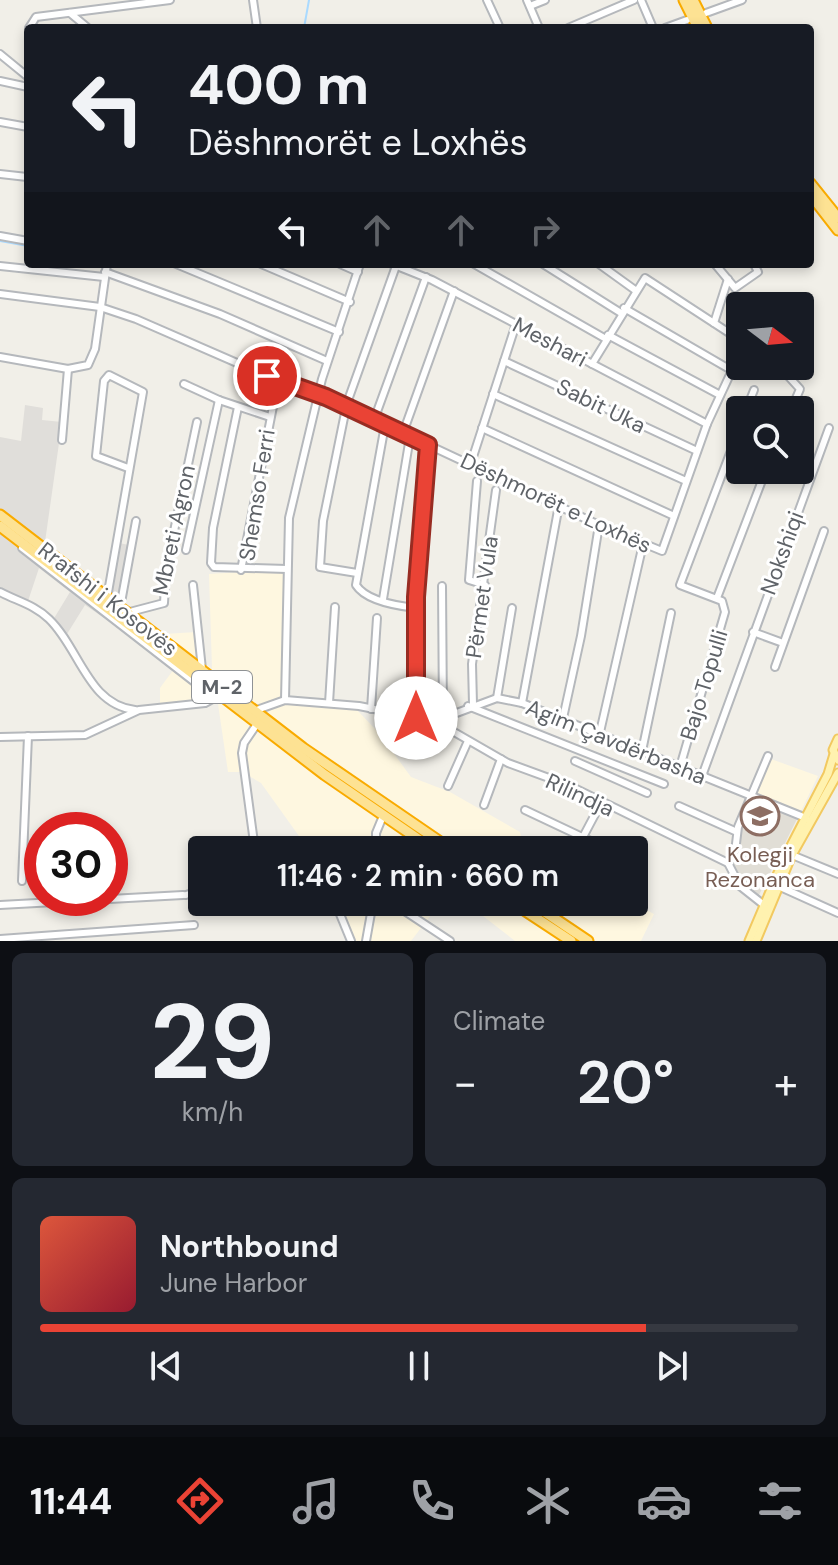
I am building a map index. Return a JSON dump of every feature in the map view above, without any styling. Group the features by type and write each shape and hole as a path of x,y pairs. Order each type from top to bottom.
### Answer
{"highway":[{"path":"684,0 696,24"},
{"path":"693,0 705,24"},
{"path":"814,188 838,218"},
{"path":"814,199 838,230"},
{"name":"Rrafshi i Kosovës","path":"0,515 254,711 432,836"},
{"name":"Rrafshi i Kosovës","path":"0,529 216,696 413,836"},
{"path":"533,916 571,941"},
{"path":"551,916 588,941"}],"main road":[{"path":"749,941 836,757 838,739"},
{"path":"756,941 792,855 838,773"}],"street":[{"path":"32,24 36,17 170,0"},
{"path":"253,0 256,24"},
{"path":"487,0 498,24"},
{"path":"537,24 528,3 545,0"},
{"path":"577,24 634,0"},
{"path":"641,0 651,24"},
{"path":"706,13 742,0"},
{"path":"86,24 90,11"},
{"path":"70,13 82,24"},
{"path":"676,24 687,20"},
{"path":"0,54 24,74"},
{"path":"9,83 17,68"},
{"path":"0,81 24,86"},
{"path":"0,122 24,126"},
{"path":"0,174 24,177"},
{"path":"0,236 24,240"},
{"path":"0,266 24,267"},
{"path":"42,268 106,271 220,314 327,361"},
{"path":"186,268 339,332"},
{"path":"270,268 350,302"},
{"path":"349,268 358,272"},
{"path":"285,700 289,518 327,361 350,302 359,268"},
{"path":"357,573 322,569 318,564 323,521 347,407 393,268"},
{"name":"Meshari","path":"402,268 454,291 707,424"},
{"path":"481,268 720,395"},
{"path":"550,268 726,367"},
{"path":"605,268 635,290"},
{"path":"718,268 735,288 758,272 756,268"},
{"path":"0,357 68,369 85,367 91,361 106,271"},
{"path":"374,420 426,277"},
{"path":"592,364 645,278 726,331"},
{"path":"714,323 728,279"},
{"path":"383,599 406,435 454,291"},
{"name":"Dëshmorët e Loxhës","path":"0,294 100,307 278,381 318,394 599,525 662,551 707,424 727,380"},
{"path":"471,463 516,324"},
{"name":"Sabit Uka","path":"504,361 697,451"},
{"path":"62,440 68,369"},
{"path":"107,598 143,392 109,375 104,381 96,456 100,461 128,468"},
{"name":"Shemso Ferri","path":"278,381 241,570 287,569"},
{"path":"184,384 270,417"},
{"path":"752,396 754,390"},
{"path":"493,394 686,481"},
{"path":"186,550 219,400"},
{"path":"238,407 213,528 211,561 214,567 241,570"},
{"name":"Mbreti Agron","path":"123,611 164,603 166,569 197,422"},
{"path":"385,425 357,573 358,589 416,608"},
{"path":"482,428 674,516"},
{"name":"Nokshiqi","path":"702,776 829,428"},
{"path":"416,718 416,608 428,445"},
{"name":"Bajo Topulli","path":"680,767 724,619 724,604 717,598 680,585 726,464"},
{"path":"477,481 469,580 485,585"},
{"path":"717,598 761,484"},
{"name":"Përmet Vula","path":"470,705 472,664 496,490"},
{"path":"522,703 559,505"},
{"path":"123,611 136,521"},
{"path":"563,718 581,636 599,525"},
{"name":"Nokshiqi","path":"775,667 824,531"},
{"path":"600,732 643,544"},
{"path":"193,585 202,672"},
{"path":"442,586 443,717"},
{"path":"0,592 37,609 51,621 69,641 98,692 117,707 139,710 205,703 216,696"},
{"path":"329,703 335,607"},
{"path":"497,698 512,608"},
{"path":"642,751 671,613"},
{"path":"371,709 377,618"},
{"path":"753,632 783,643"},
{"name":"Agim Çavdërbasha","path":"435,721 470,705 497,698 522,703 600,732 750,798 806,818"},
{"path":"254,711 285,700 329,703 435,721"},
{"path":"470,705 664,784"},
{"path":"117,707 120,719"},
{"path":"0,737 85,735 139,710"},
{"name":"Rilindja","path":"435,721 501,759 568,785 728,863"},
{"path":"253,836 242,753 244,743 257,724"},
{"path":"22,881 28,736"},
{"path":"448,786 468,741"},
{"path":"764,905 740,886 728,863 735,852 737,832 768,756"},
{"path":"484,805 501,759"},
{"path":"575,761 647,793"},
{"path":"611,777 616,765"},
{"path":"584,836 601,803"},
{"path":"679,806 737,832"},
{"path":"525,810 581,836"},
{"path":"376,836 383,816"},
{"path":"792,855 838,874"},
{"path":"778,886 838,913"},
{"path":"0,905 188,894"},
{"path":"341,916 351,941"},
{"path":"367,940 371,916"},
{"path":"412,916 450,941"},
{"path":"0,939 194,925"},
{"path":"118,932 118,941"}],"shaded area":[{"path":"25,405 43,408 42,420 62,422 45,542 104,589 114,542 129,545 121,601 107,620 85,605 67,634 53,620 70,592 39,568 27,604 0,592 0,437 21,441"},
{"path":"287,569 285,700 355,708 379,733 411,777 450,792 520,832 521,836 299,836 261,783 242,772 228,772 218,704 160,705 160,688 174,669 153,653 163,634 197,632 199,658 212,669 209,574"},
{"path":"771,759 818,776 801,811 755,793"},
{"path":"754,796 800,813 758,897 748,889 733,864 740,830"},
{"path":"648,911 654,914 641,941 515,941 483,916 648,916"},
{"path":"340,916 430,916 411,941 350,941"}],"waterway":[{"path":"305,24 309,0"},
{"path":"0,241 24,245"}],"place":[{"name":"Kolegji Rezonanca","path":"760,816"}],"route":[{"path":"267,376 326,397 428,445 416,597 416,718"}]}
